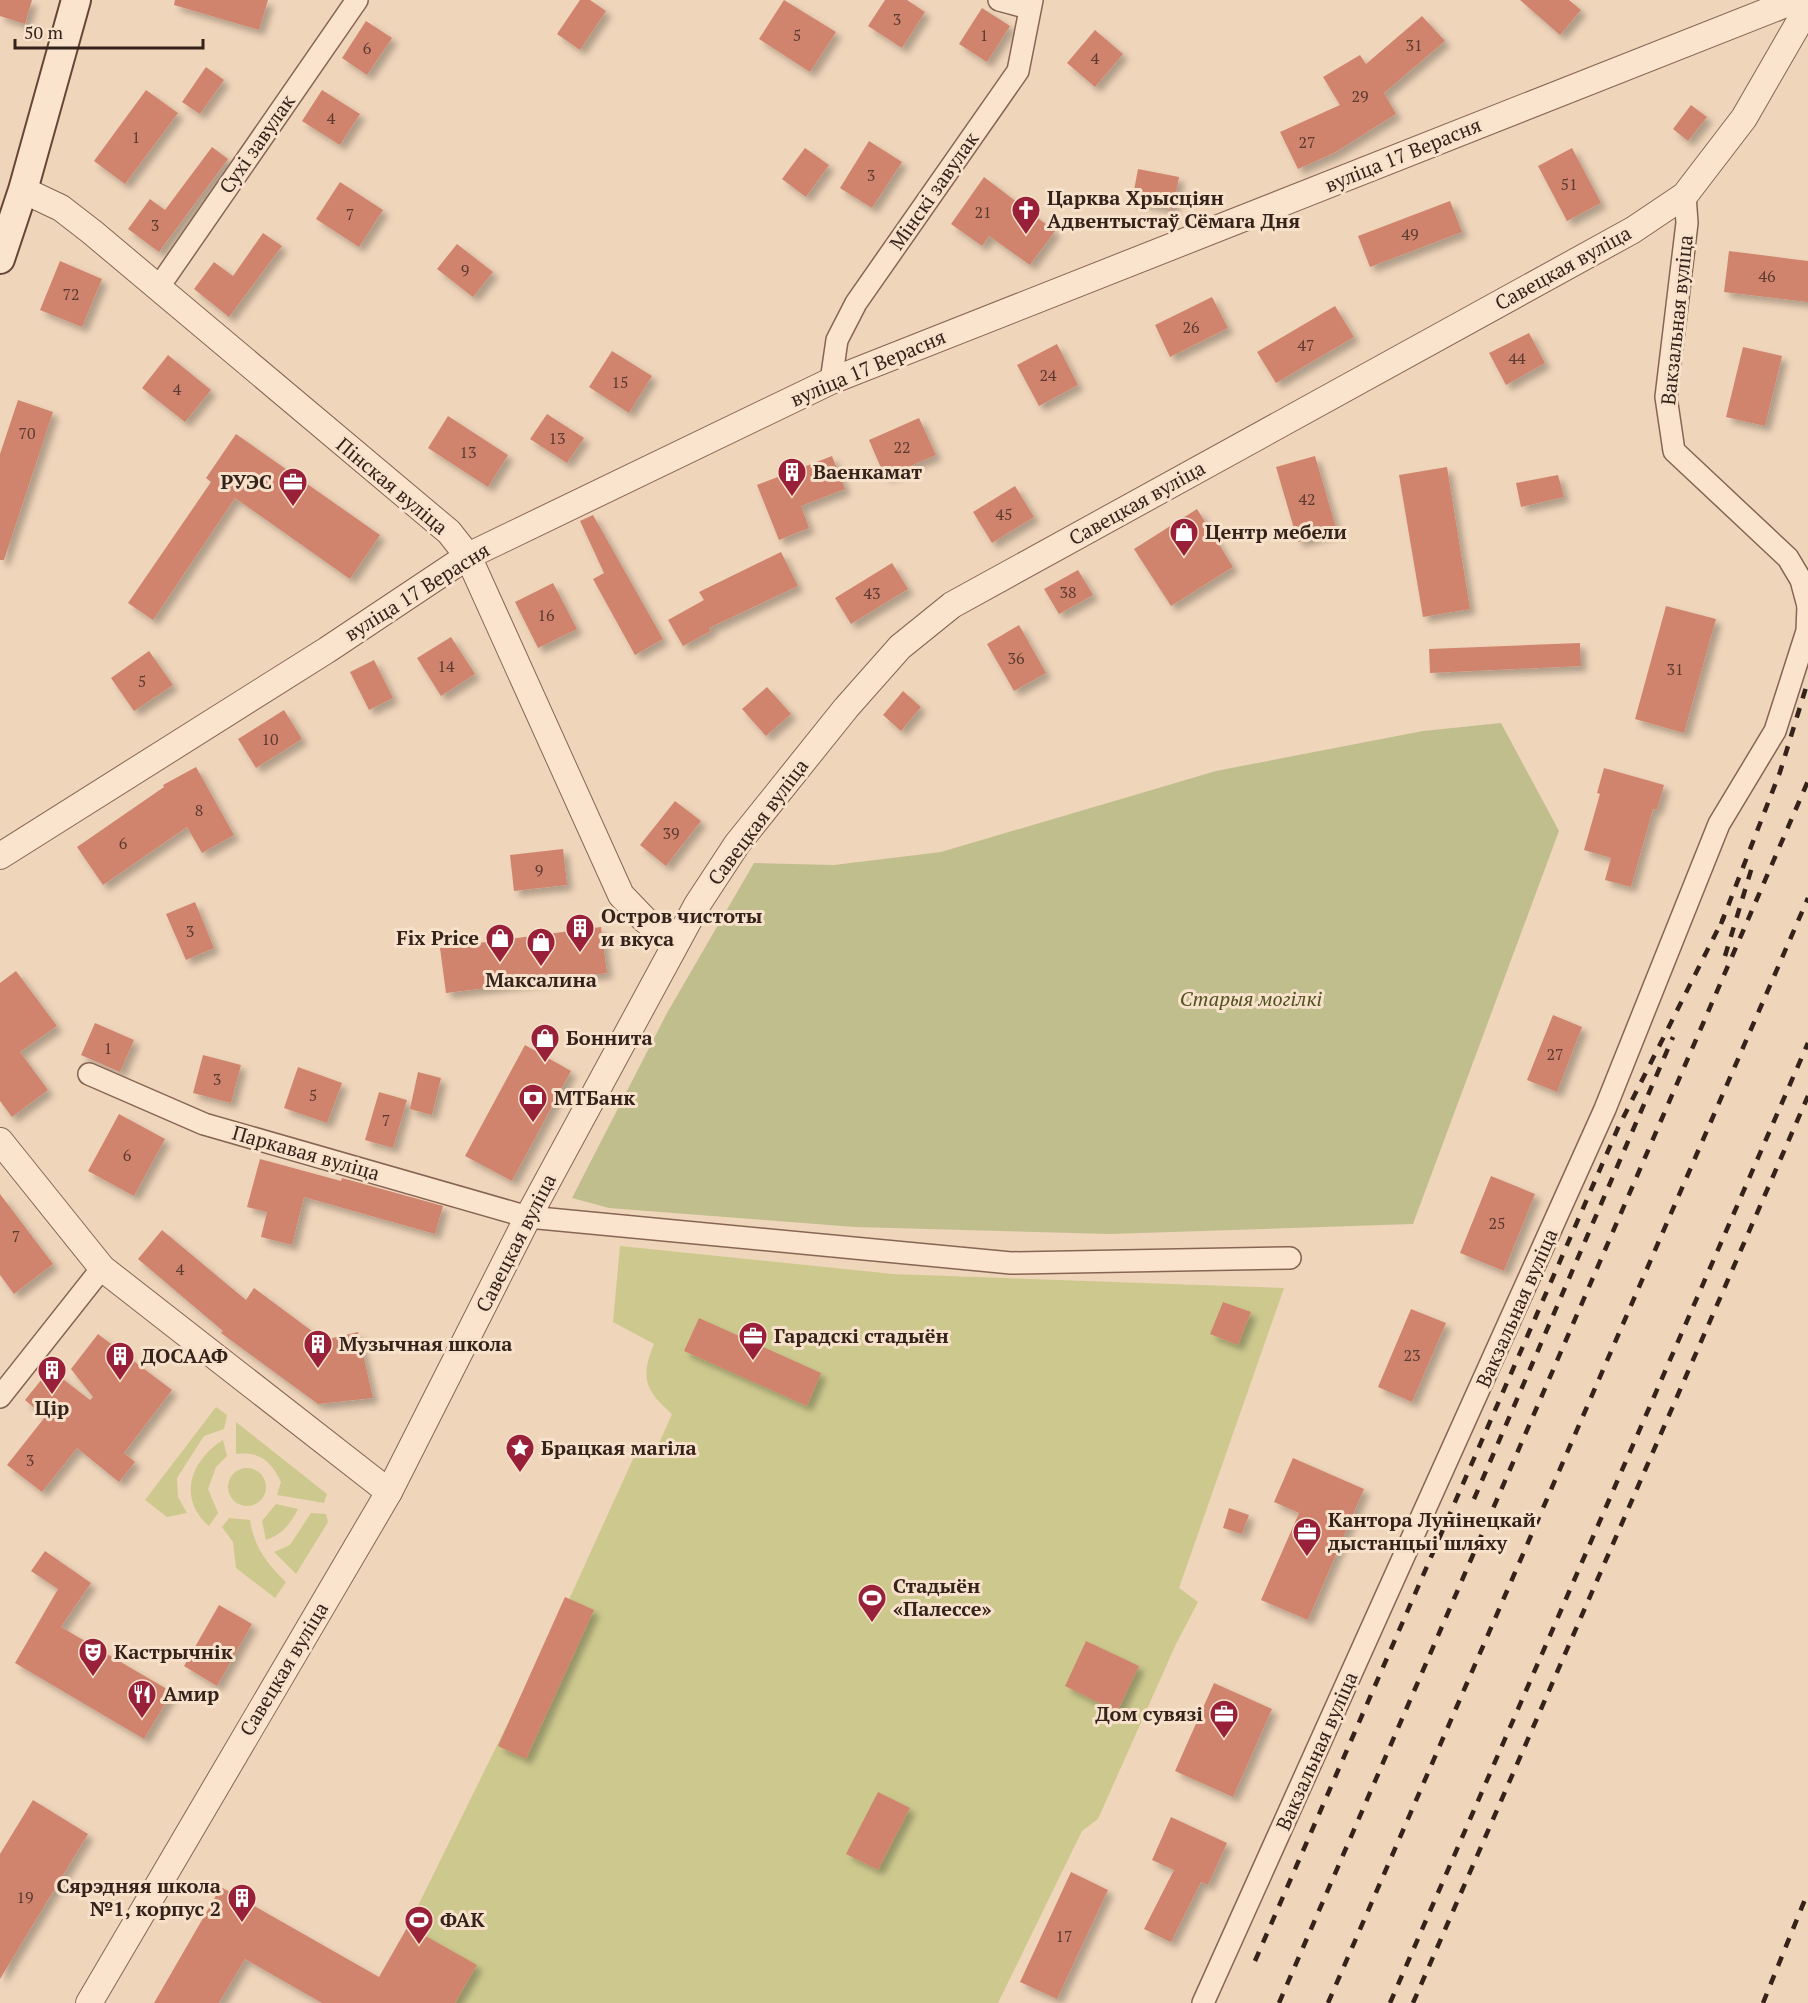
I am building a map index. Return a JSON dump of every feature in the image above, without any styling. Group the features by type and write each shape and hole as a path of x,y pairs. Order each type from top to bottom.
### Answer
{"main road":[{"path":"0,259 76,0"}],"street":[{"name":"Сухі завулак","path":"158,288 357,0"},
{"path":"999,0 1031,4"},
{"name":"вуліца 17 Верасня","path":"0,856 327,650 468,556 831,381 1796,0"},
{"name":"Мінскі завулак","path":"831,381 837,340 856,303 1018,71 1031,4"},
{"name":"Савецкая вуліца","path":"89,2003 389,1492 528,1217 644,1005 674,943 737,844 846,708 900,647 952,605 1633,230 1685,195 1744,118 1808,7"},
{"name":"Пінская вуліца","path":"22,190 61,208 449,532 468,556 621,895 645,920 674,943"},
{"name":"Вакзальная вуліца","path":"1203,2003 1596,1130 1719,824 1775,731 1807,631 1808,606 1801,580 1788,558 1674,451 1666,397 1687,223 1685,195"},
{"name":"Паркавая вуліца","path":"89,1074 204,1124 528,1217 1011,1263 1290,1258"},
{"path":"0,1141 102,1268 389,1492"},
{"path":"0,1397 102,1268"}],"shaded area":[{"name":"Стадыён «Палессе»","path":"620,1246 893,1274 1284,1288 1179,1588 1198,1602 1176,1644 1098,1819 1082,1831 998,2003 455,2003 476,1965 408,1926 572,1593 642,1441 657,1448 672,1414 656,1398 648,1383 647,1366 654,1344 613,1322"},
{"path":"216,1407 227,1415 224,1429 204,1436 177,1478 178,1497 187,1513 167,1517 145,1500"},
{"path":"236,1422 327,1494 324,1503 277,1495 281,1482 269,1463 252,1454 236,1454"},
{"path":"223,1440 227,1456 216,1467 208,1489 218,1513 209,1526 193,1504 192,1480 203,1458"},
{"path":"247,1468 254,1469 260,1474 265,1480 265,1494 260,1500 254,1505 247,1506 240,1505 234,1500 229,1494 228,1487 229,1480 234,1474 240,1469"},
{"path":"276,1504 298,1509 285,1528 266,1540 262,1521"},
{"path":"311,1513 326,1514 328,1522 296,1574 274,1552 290,1545"},
{"path":"229,1518 250,1520 262,1554 286,1582 275,1598 236,1568 233,1542 222,1527"}],"green space":[{"name":"Старыя могілкі","path":"1501,723 1559,831 1413,1224 1110,1234 854,1227 609,1208 572,1198 667,1013 754,863 834,865 941,852 1216,771 1423,731"}],"building":[{"path":"0,0 32,0 25,24 0,16"},
{"path":"175,0 268,0 259,30 174,5"},
{"path":"580,0 590,0 606,11 580,50 557,34"},
{"path":"784,0 836,32 810,72 759,39"},
{"path":"885,0 907,0 925,12 902,48 868,26"},
{"path":"1520,0 1569,0 1581,10 1560,35"},
{"path":"982,8 1010,26 987,62 959,44"},
{"path":"1422,16 1445,41 1384,93 1396,114 1334,153 1298,169 1280,132 1340,105 1323,77 1360,55 1366,64"},
{"path":"366,21 392,38 367,75 342,58"},
{"path":"1095,30 1123,54 1095,87 1067,63"},
{"path":"206,67 224,80 200,114 182,102"},
{"path":"146,90 178,113 125,184 94,161"},
{"path":"322,90 360,114 340,145 302,121"},
{"path":"1691,105 1707,117 1688,141 1673,129"},
{"path":"869,141 902,162 872,208 840,188"},
{"path":"212,147 228,159 159,252 128,229 150,199 165,210"},
{"path":"805,148 829,165 806,197 782,179"},
{"path":"1572,148 1601,203 1567,221 1538,166"},
{"path":"1138,169 1179,177 1173,209 1132,201"},
{"path":"984,177 1055,231 1030,265 989,236 982,246 951,224"},
{"path":"340,182 383,210 359,247 316,219"},
{"path":"1450,201 1462,232 1370,267 1358,236"},
{"path":"263,233 282,246 229,317 194,289 214,262 233,276"},
{"path":"457,244 493,272 473,297 437,269"},
{"path":"1729,251 1808,261 1808,302 1724,292"},
{"path":"60,261 102,279 82,327 40,310"},
{"path":"1212,297 1228,328 1170,357 1155,325"},
{"path":"1335,306 1354,337 1276,383 1257,352"},
{"path":"1529,333 1545,363 1506,385 1489,353"},
{"path":"1057,344 1078,385 1039,406 1017,365"},
{"path":"1743,347 1782,356 1765,426 1726,417"},
{"path":"612,351 652,376 629,413 589,387"},
{"path":"168,355 211,390 185,422 142,388"},
{"path":"18,400 53,412 4,560 0,560 0,454"},
{"path":"547,414 584,438 567,463 530,439"},
{"path":"448,416 508,455 488,487 428,448"},
{"path":"919,418 936,455 885,477 869,440"},
{"name":"РУЭС","path":"236,434 380,535 350,579 235,498 153,620 128,603 211,482 206,478"},
{"name":"Ваенкамат","path":"832,456 845,489 801,506 809,528 779,540 757,485"},
{"path":"1315,456 1337,531 1298,542 1276,467"},
{"path":"1447,467 1470,609 1423,617 1399,475"},
{"path":"1558,475 1564,497 1521,507 1516,483"},
{"path":"1015,486 1034,517 992,543 973,512"},
{"name":"Центр мебели","path":"1197,509 1233,567 1171,606 1134,549"},
{"path":"593,515 663,639 635,655 593,579 604,573 580,521"},
{"path":"781,552 798,586 709,628 711,631 683,646 668,620 704,600 699,592"},
{"path":"892,563 908,589 851,624 835,598"},
{"path":"1078,570 1093,595 1059,614 1044,589"},
{"path":"553,583 577,629 538,648 515,602"},
{"path":"1666,606 1716,619 1684,733 1635,719"},
{"path":"1019,625 1046,673 1014,691 987,644"},
{"path":"451,637 475,674 441,696 417,658"},
{"path":"1580,643 1581,666 1430,673 1429,649"},
{"path":"149,651 173,685 134,711 111,678"},
{"path":"374,660 393,698 369,710 350,672"},
{"path":"767,687 791,714 766,736 742,709"},
{"path":"903,691 921,707 901,731 883,715"},
{"path":"284,710 302,739 256,768 238,739"},
{"path":"196,767 234,835 202,853 187,827 103,885 77,847 164,787 163,785"},
{"path":"1604,768 1664,785 1657,810 1653,809 1631,887 1605,880 1611,858 1584,850 1600,794 1597,793"},
{"path":"675,801 701,821 666,866 640,845"},
{"path":"563,849 567,885 514,891 510,855"},
{"path":"195,902 214,948 186,960 166,914"},
{"name":"Fix Price","path":"601,927 607,973 446,993 440,948"},
{"path":"16,971 57,1026 20,1052 48,1090 12,1117 0,1101 0,983"},
{"path":"1553,1015 1582,1027 1557,1092 1527,1080"},
{"path":"95,1023 134,1040 120,1072 81,1055"},
{"path":"525,1045 571,1071 512,1181 465,1156"},
{"path":"203,1055 241,1065 231,1103 193,1093"},
{"path":"298,1067 342,1083 327,1123 284,1108"},
{"path":"418,1072 441,1078 432,1115 410,1109"},
{"path":"379,1092 407,1100 393,1148 365,1140"},
{"path":"119,1114 165,1139 134,1196 88,1171"},
{"path":"260,1159 341,1181 342,1178 443,1206 435,1234 304,1197 292,1245 261,1237 267,1212 247,1207"},
{"path":"1491,1176 1535,1194 1504,1271 1460,1253"},
{"path":"0,1194 53,1264 14,1294 0,1275"},
{"name":"Музычная школа","path":"162,1230 246,1300 254,1288 324,1340 358,1332 373,1398 318,1404 221,1333 223,1331 138,1259"},
{"path":"1223,1302 1251,1312 1238,1345 1210,1334"},
{"path":"1411,1309 1446,1323 1412,1402 1378,1387"},
{"name":"Гарадскі стадыён","path":"699,1318 821,1373 807,1406 684,1351"},
{"path":"98,1334 172,1390 124,1453 135,1462 119,1482 77,1448 42,1492 7,1465 45,1417 25,1400 50,1369 90,1400 93,1397 71,1369"},
{"name":"Кантора Лунінецкай дыстанцыі шляху","path":"1293,1458 1364,1489 1308,1620 1261,1600 1299,1513 1274,1502"},
{"path":"1229,1508 1249,1515 1242,1534 1223,1528"},
{"name":"Кастрычнік","path":"45,1551 91,1583 61,1627 172,1692 144,1739 15,1663 58,1589 31,1571"},
{"path":"565,1597 594,1610 526,1759 498,1746"},
{"path":"219,1605 252,1624 217,1686 184,1666"},
{"path":"1086,1641 1139,1666 1117,1712 1065,1686"},
{"name":"Дом сувязі","path":"1214,1683 1272,1709 1233,1797 1175,1771"},
{"path":"878,1792 910,1808 878,1870 846,1854"},
{"path":"33,1800 88,1834 0,1979 0,1854"},
{"path":"1171,1817 1227,1843 1208,1885 1201,1882 1171,1942 1144,1929 1174,1870 1152,1860"},
{"path":"1071,1872 1108,1890 1057,1999 1020,1982"},
{"name":"Сярэдняя школа №1, корпус 2","path":"221,1887 379,1977 408,1926 477,1965 455,2003 322,2003 245,1959 219,2003 154,2003"}],"railway":[{"path":"1721,924 1780,772 1808,681"},
{"path":"1279,2003 1808,781"},
{"path":"1725,956 1752,867"},
{"path":"1328,2003 1808,898"},
{"path":"1255,1961 1618,1128 1724,917"},
{"path":"1474,1499 1673,1037"},
{"path":"1390,2003 1808,1043"},
{"path":"1413,2003 1808,1096"},
{"path":"1763,2003 1808,1892"}],"place":[{"name":"Царква Хрысціян Адвентыстаў Сёмага Дня","path":"1026,236"},
{"name":"Ваенкамат","path":"792,498"},
{"name":"РУЭС","path":"293,508"},
{"name":"Центр мебели","path":"1184,558"},
{"name":"Остров чистоты и вкуса","path":"580,954"},
{"name":"Fix Price","path":"500,964"},
{"name":"Максалина","path":"541,968"},
{"name":"Боннита","path":"545,1064"},
{"name":"МТБанк","path":"533,1124"},
{"name":"Гарадскі стадыён","path":"753,1362"},
{"name":"Музычная школа","path":"318,1370"},
{"name":"ДОСААФ","path":"120,1382"},
{"name":"Цір","path":"52,1396"},
{"name":"Брацкая магіла","path":"520,1474"},
{"name":"Кантора Лунінецкай дыстанцыі шляху","path":"1307,1558"},
{"name":"Стадыён «Палессе»","path":"872,1624"},
{"name":"Кастрычнік","path":"93,1678"},
{"name":"Амир","path":"142,1720"},
{"name":"Дом сувязі","path":"1224,1740"},
{"name":"Сярэдняя школа №1, корпус 2","path":"242,1924"},
{"name":"ФАК","path":"419,1946"}]}
